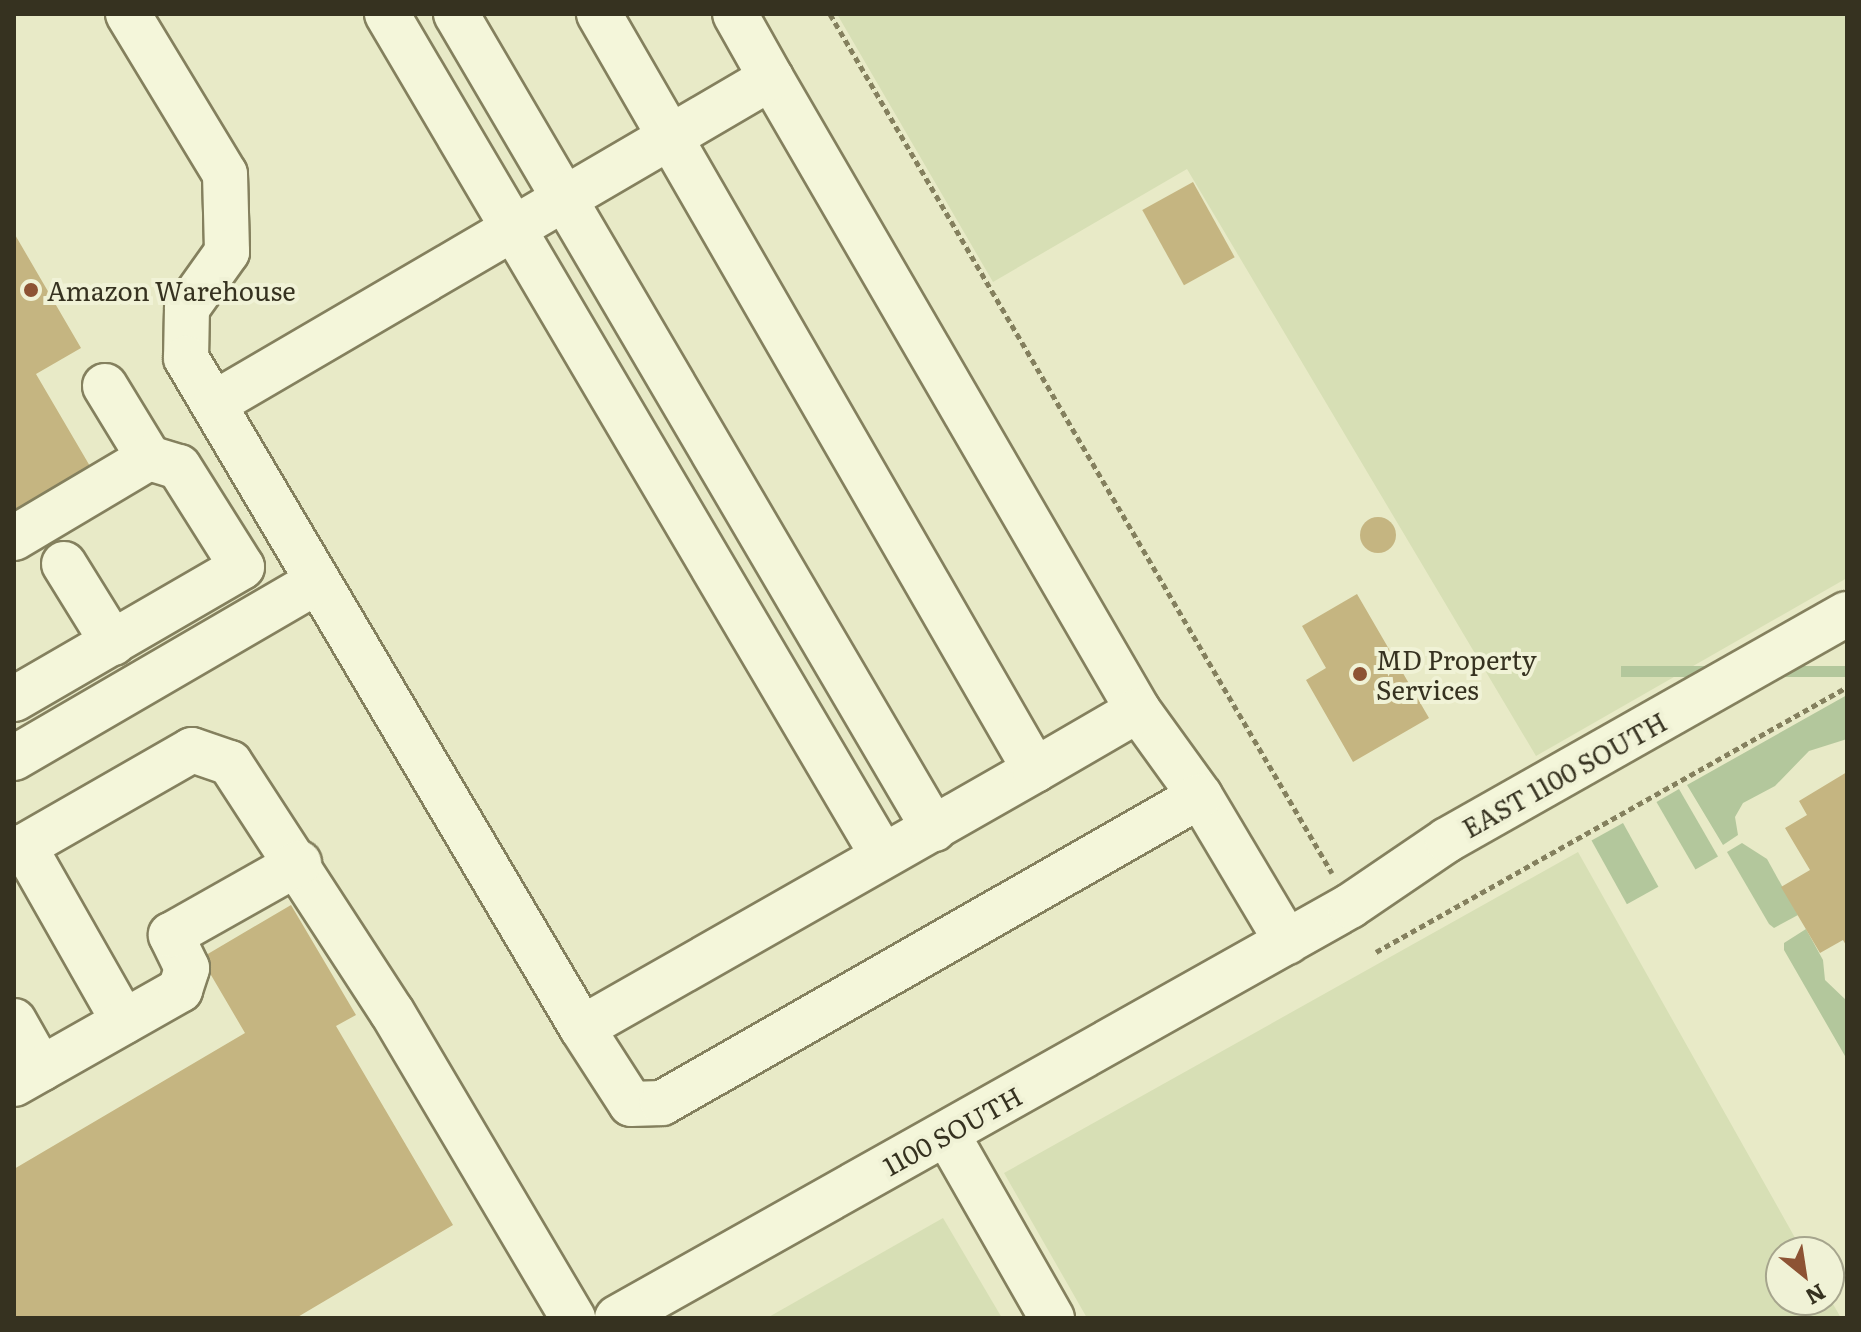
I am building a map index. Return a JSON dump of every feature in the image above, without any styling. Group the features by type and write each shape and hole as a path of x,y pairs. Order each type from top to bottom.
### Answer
{"street":[{"path":"128,14 225,174 227,252 187,308 186,358 582,1028 631,1104 662,1103 1200,796"},
{"path":"387,14 883,856"},
{"path":"456,14 934,829"},
{"path":"599,14 1035,770"},
{"path":"735,14 1138,710 1200,796 1287,942"},
{"path":"215,403 771,78"},
{"path":"14,699 242,567 179,467 149,458 105,386"},
{"path":"14,538 149,458"},
{"path":"64,564 113,643"},
{"path":"14,758 317,582"},
{"name":"EAST 1100 SOUTH","path":"1287,942 1447,840 1847,614"},
{"path":"582,1028 1138,710"},
{"path":"124,1022 19,849 192,750 230,763 299,863 573,1318"},
{"path":"14,1021 28,1076 180,990 187,968 171,935 299,863"},
{"name":"1100 SOUTH","path":"617,1318 1287,942"},
{"path":"947,1134 1052,1318"}],"path":[{"path":"830,14 1334,877"},
{"path":"1376,952 1847,687"}],"green space":[{"path":"837,14 1847,14 1847,578 1536,756 1187,169 993,282"},
{"path":"1621,666 1847,666 1847,677 1621,677"},
{"path":"1847,695 1847,739 1809,751 1775,786 1743,803 1735,817 1738,835 1723,845 1687,785"},
{"path":"1679,789 1718,857 1695,870 1656,802"},
{"path":"1623,823 1658,887 1627,904 1592,840"},
{"path":"1742,843 1767,859 1798,915 1774,928 1769,924 1727,852"},
{"path":"1578,852 1794,1236 1765,1236 1765,1316 1841,1318 1087,1318 1004,1173"},
{"path":"1806,929 1823,960 1825,980 1847,1001 1845,1056 1784,950 1784,943"},
{"path":"943,1218 1002,1318 767,1318"}],"building":[{"path":"1193,182 1235,257 1184,285 1142,210"},
{"path":"14,233 81,348 36,374 94,473 14,520"},
{"path":"1378,517 1391,522 1396,535 1391,548 1378,553 1365,548 1360,535 1365,522"},
{"name":"MD Property Services","path":"1357,594 1429,718 1353,762 1306,680 1326,668 1302,626"},
{"path":"1847,772 1847,947 1843,940 1820,953 1781,887 1810,870 1785,828 1807,815 1799,801"},
{"path":"291,905 356,1015 336,1026 453,1225 296,1318 14,1318 14,1169 245,1033 201,958"}],"place":[{"name":"Amazon Warehouse","path":"31,290"},
{"name":"MD Property Services","path":"1360,674"}]}
